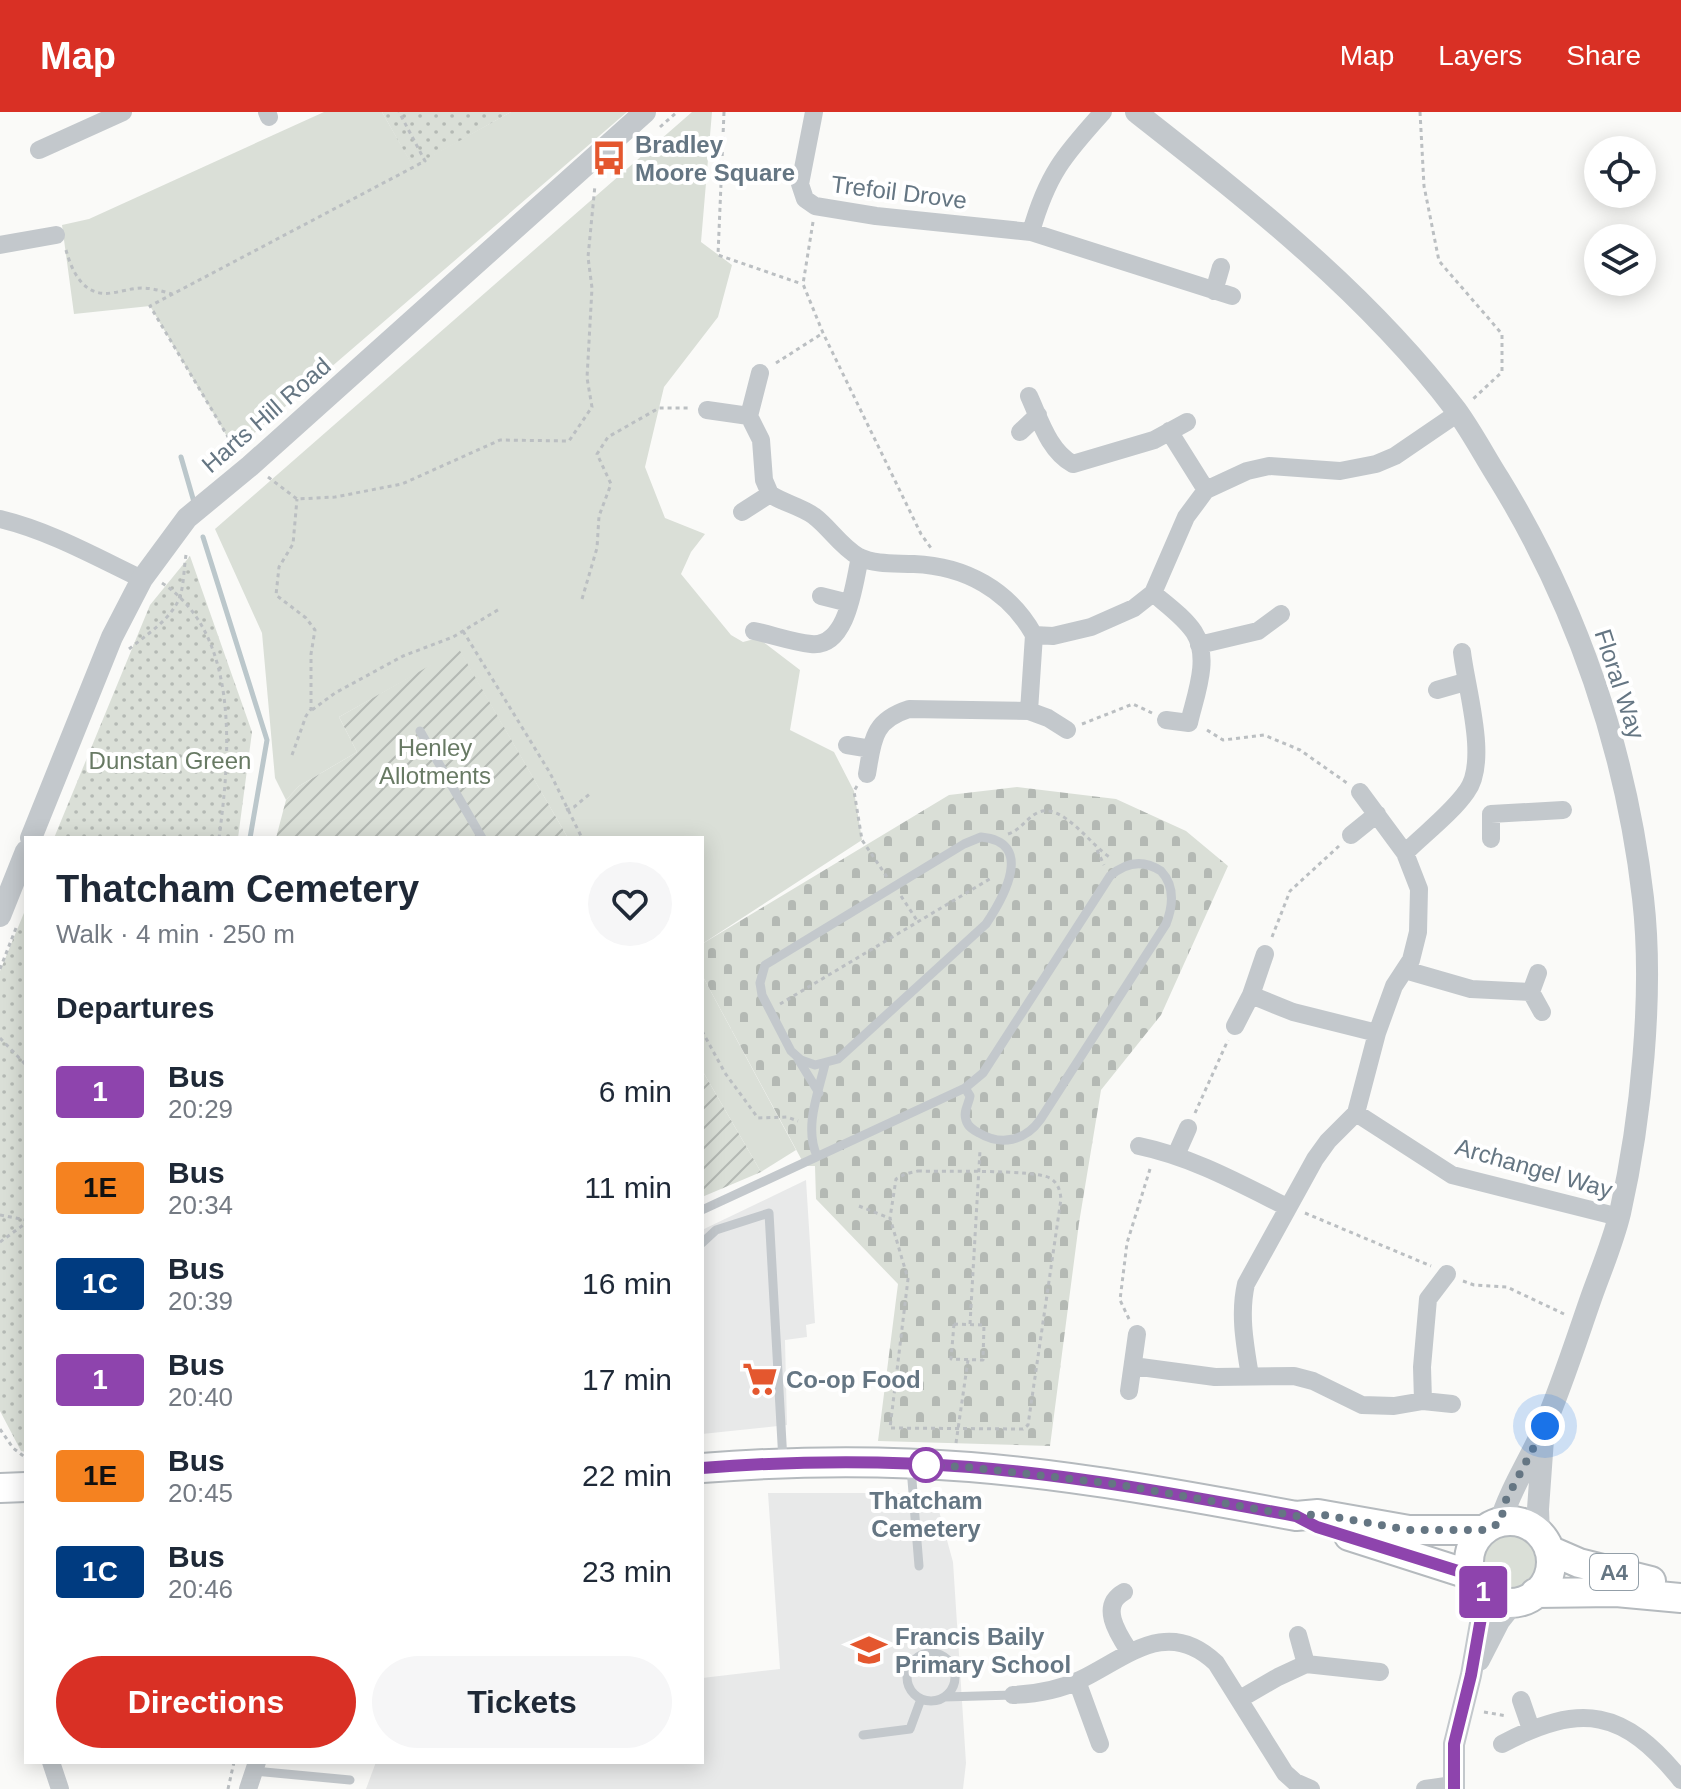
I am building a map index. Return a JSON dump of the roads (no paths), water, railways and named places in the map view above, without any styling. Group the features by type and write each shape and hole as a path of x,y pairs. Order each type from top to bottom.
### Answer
{"main road":[{"name":"A4","path":"704,1468 783,1464 910,1464 955,1460 1296,1516 1318,1514 1409,1530 1521,1523 1544,1542 1579,1563 1681,1591"},
{"path":"0,1488 24,1487"},
{"name":"A4","path":"1296,1516 1317,1527 1478,1585 1495,1600 1616,1592 1681,1598"},
{"path":"1478,1585 1470,1552 1475,1540 1492,1527"},
{"path":"1525,1598 1548,1576 1551,1563 1544,1542"}],"street":[{"path":"39,150 123,112"},
{"name":"Trefoil Drove","path":"814,112 800,184 805,199 815,206 876,216 1031,232 1223,293 1221,267"},
{"path":"1031,232 1041,197 1062,157 1103,112"},
{"name":"Floral Way","path":"1136,112 1264,212 1341,282 1396,339 1458,413 1541,551 1574,626 1607,721 1631,822 1643,900 1647,964 1633,1144 1619,1217 1545,1426 1492,1527"},
{"name":"Harts Hill Road","path":"32,836 112,637 144,575 187,518 649,122"},
{"path":"0,245 56,235"},
{"path":"760,373 749,416 761,440 764,480 770,494 816,517 834,538 860,557 888,564 964,572 1005,597 1024,617 1034,635 1029,711"},
{"path":"1029,396 1061,457 1073,464 1154,440 1187,422"},
{"path":"707,410 749,416"},
{"path":"1034,635 1072,633 1102,623 1134,608 1153,593 1186,517 1206,490 1247,471 1269,466 1340,471 1376,464 1395,456 1458,413"},
{"path":"1020,432 1038,415"},
{"path":"1169,431 1206,490"},
{"path":"742,512 770,494"},
{"path":"0,519 42,532 144,575"},
{"path":"754,631 814,645 835,635 843,624 860,557"},
{"path":"1153,593 1186,622 1199,645 1200,676 1194,725 1166,720"},
{"path":"821,596 849,603"},
{"path":"1199,645 1258,631 1281,614"},
{"path":"1258,631 1267,649"},
{"path":"1405,853 1469,789 1477,747 1476,721 1465,682 1462,652"},
{"path":"1437,690 1465,682"},
{"path":"867,774 874,735 892,715 909,709 1029,711 1067,730"},
{"path":"847,745 871,749"},
{"path":"1469,789 1491,814 1491,839"},
{"path":"1250,1376 1242,1300 1253,1268 1328,1141 1356,1113 1377,1033 1394,986 1416,946 1419,889 1405,853 1360,792"},
{"path":"1491,814 1563,810"},
{"path":"1351,835 1377,814"},
{"path":"10,917 24,859"},
{"path":"1235,1026 1251,995 1265,954"},
{"path":"1405,970 1471,989 1531,992"},
{"path":"1538,973 1531,992 1542,1012"},
{"path":"1251,995 1293,1012 1377,1033"},
{"name":"Archangel Way","path":"1356,1113 1452,1175 1619,1217"},
{"path":"1176,1155 1188,1128"},
{"path":"1148,1148 1213,1170 1287,1207"},
{"path":"1423,1401 1420,1298 1447,1274"},
{"path":"1129,1391 1137,1334"},
{"path":"1133,1366 1215,1377 1294,1376 1313,1381 1362,1405 1394,1406 1423,1401 1452,1404"},
{"name":"Floral Way","path":"1544,1542 1538,1500 1545,1426"},
{"path":"1425,1789 1454,1787 1454,1744 1471,1675 1478,1585"},
{"path":"1124,1592 1115,1599 1112,1617 1114,1627 1129,1651"},
{"path":"1471,1675 1499,1621 1525,1598"},
{"path":"1298,1635 1306,1664"},
{"path":"1013,1695 1045,1691 1077,1681 1129,1651 1161,1642 1191,1646 1216,1663 1240,1699 1280,1781 1295,1782 1311,1789"},
{"path":"1240,1699 1306,1664 1380,1672"},
{"path":"1077,1681 1100,1744"},
{"path":"1521,1700 1529,1724"},
{"path":"1502,1744 1529,1724 1574,1717 1604,1719 1637,1735 1661,1755 1681,1780"},
{"path":"52,1764 60,1789"},
{"path":"248,1789 256,1766"}],"lane":[{"path":"420,731 481,836"},
{"path":"796,1056 808,1063 825,1064 838,1059 986,924 1001,898 1012,866 1012,858 1005,846 981,837 970,841 770,961 761,974 762,995 796,1056 819,1093"},
{"path":"704,1209 965,1088 983,1073 1116,870 1131,864 1155,867 1165,876 1172,899 1166,924 1034,1129 1027,1135 1007,1140 981,1135 966,1122 970,1096 965,1088"},
{"path":"817,1156 810,1141 811,1126 825,1064"},
{"path":"704,1241 716,1230 769,1213 783,1464"},
{"path":"910,1464 919,1566"},
{"path":"944,1697 953,1685 953,1670 944,1657 930,1653 915,1659 907,1673 909,1688 921,1699 1013,1695"},
{"path":"863,1735 910,1729 921,1699"},
{"path":"256,1766 350,1780"}],"waterway":[{"path":"181,457 194,502"},
{"path":"203,537 267,740 250,836"}],"place":[{"name":"Bradley Moore Square","path":"609,158"},
{"name":"Co-op Food","path":"760,1379"},
{"name":"Thatcham Cemetery","path":"926,1465"},
{"name":"Francis Baily Primary School","path":"869,1650"}],"park label":[{"name":"Dunstan Green","path":"170,760"},
{"name":"Henley Allotments","path":"435,761"}]}
